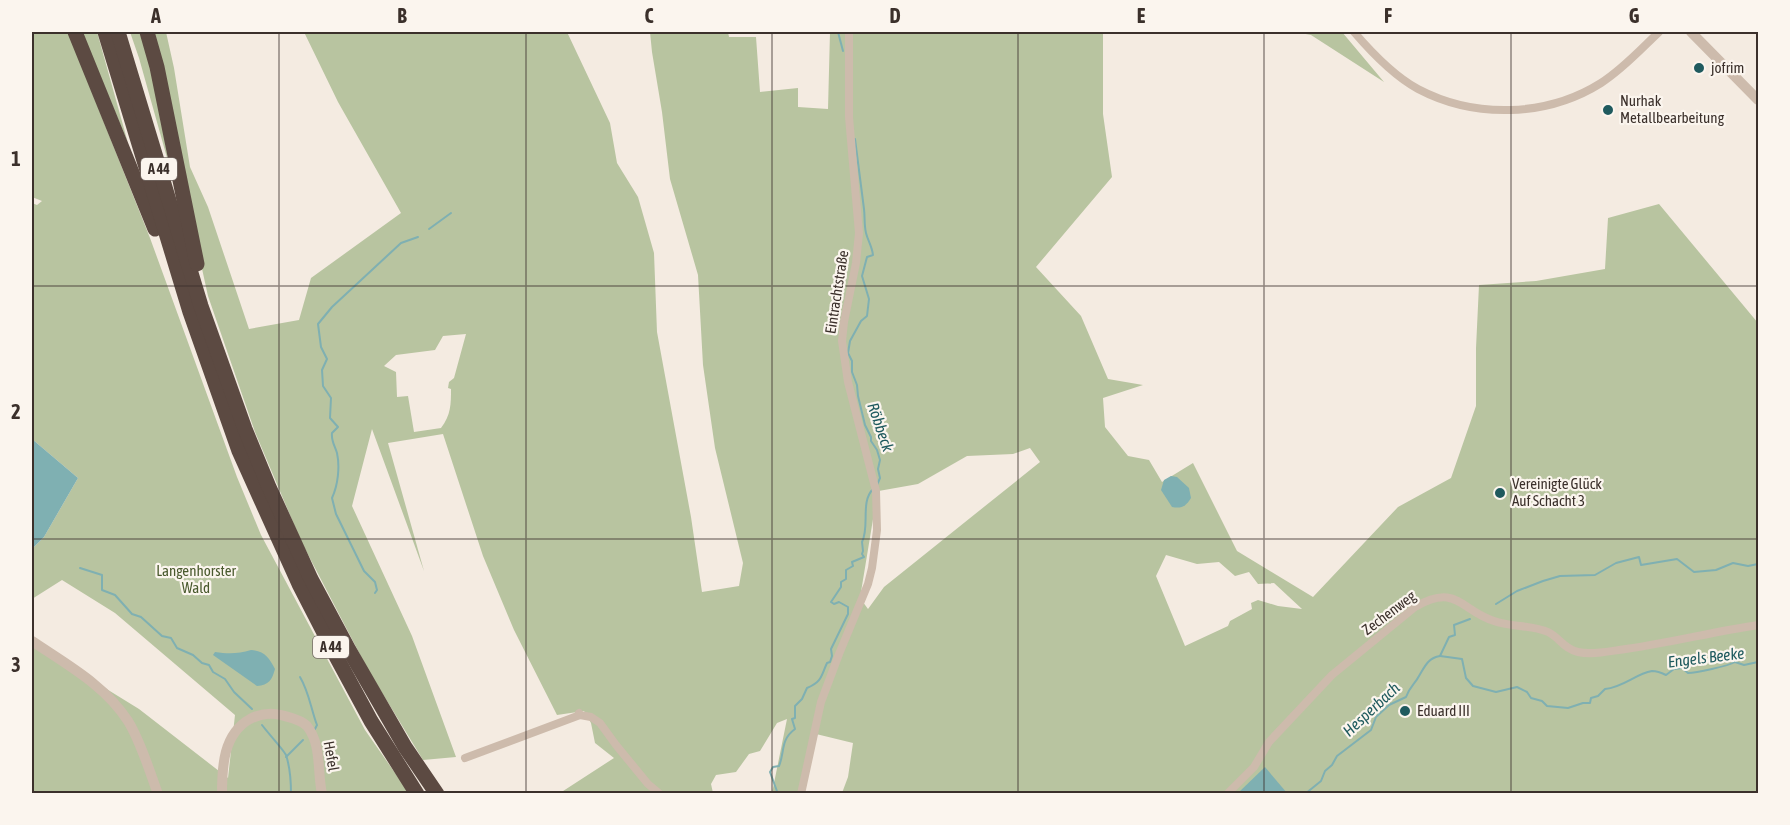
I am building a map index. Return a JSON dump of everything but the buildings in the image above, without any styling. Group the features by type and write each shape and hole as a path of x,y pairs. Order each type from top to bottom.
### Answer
{"highway":[{"path":"75,32 142,196 172,279 195,309"},
{"name":"A 44","path":"105,32 239,451 299,584 371,721 417,794"},
{"name":"A 44","path":"118,32 195,309 249,438 311,579 385,714 438,794"},
{"path":"147,32 157,67 197,267 195,309"}],"street":[{"name":"Eintrachtstraße","path":"801,794 821,702 864,598 872,568 877,530 876,491 848,382 842,341 859,233 849,117 849,32"},
{"path":"1354,32 1376,56 1416,88 1453,104 1498,110 1542,106 1559,102 1590,89 1613,75 1659,32"},
{"path":"1691,32 1758,100"},
{"name":"Zechenweg","path":"1227,794 1254,767 1269,742 1332,675 1424,602 1438,598 1455,599 1494,621 1549,632 1569,650 1579,653 1637,648 1758,625"},
{"path":"32,641 91,681 113,701 129,723 159,794"},
{"name":"Hefel","path":"222,794 223,763 226,750 236,731 256,716 271,713 302,722 307,727 317,747 322,794"},
{"path":"465,759 580,714 600,723 648,784 660,794"}],"green space":[{"name":"Langenhorster Wald","path":"32,32 68,32 150,238 237,477 261,535 365,730 409,793 32,793 32,643 139,709 228,778 235,715 115,613 62,580 32,599 32,549 44,537 78,478 32,439 32,203 37,205 42,201 32,197"},
{"path":"82,32 97,32 128,143"},
{"path":"130,32 143,32 155,80 169,165 139,58"},
{"path":"150,32 166,32 190,167 208,207 249,329 299,320 311,278 401,213 338,102 304,32 567,32 610,123 617,163 638,197 654,253 657,332 691,517 702,592 739,586 743,563 715,448 703,365 698,275 670,179 650,32 728,32 729,37 756,37 760,92 798,88 798,107 828,109 830,32 1103,32 1103,114 1112,177 1036,267 1081,316 1108,379 1143,385 1103,398 1105,427 1128,456 1149,460 1162,482 1193,463 1237,551 1313,597 1398,507 1451,478 1476,406 1479,285 1536,281 1605,269 1608,218 1659,204 1758,323 1758,793 842,793 848,777 853,743 812,733 798,793 772,793 787,719 777,723 760,751 749,754 736,772 716,775 711,784 713,793 560,793 614,758 595,743 591,723 584,711 557,715 514,630 483,556 443,434 388,443 424,571 372,429 352,506 412,636 456,757 423,760 367,668 301,541 255,432 208,296","holes":["466,334 454,378 449,382 448,388 451,389 449,414 441,428 414,432 408,396 397,397 396,372 384,366 396,355 435,350 443,336","1030,448 1040,462 884,587 868,609 860,598 875,507 873,492 918,484 967,456 1013,454","1166,555 1197,564 1219,562 1235,576 1249,572 1258,584 1274,583 1302,609 1278,606 1258,600 1251,603 1252,609 1230,621 1228,626 1185,646 1156,576"]},
{"path":"1295,32 1342,32 1384,82 1311,35"}],"water":[{"path":"32,439 78,478 44,537 32,549"},
{"path":"1171,476 1177,477 1189,488 1191,498 1185,505 1178,508 1172,507 1161,490 1164,480"},
{"path":"251,650 266,656 275,669 267,683 257,686 213,655 215,652 233,653"},
{"path":"1265,767 1287,793 1238,793"}],"waterway":[{"name":"Röbbeck","path":"838,32 843,51"},
{"name":"Röbbeck","path":"855,139 865,230 873,255 867,257 862,276 869,299 867,316 861,321 850,341 848,353 852,361 852,372 865,425 880,460 878,469 880,478 877,485"},
{"path":"429,229 451,213"},
{"path":"375,593 377,590 375,582 364,571 336,514 332,498 337,482 338,464 332,433 338,427 330,418 331,398 323,386 322,370 327,359 321,347 318,324 332,307 401,243 418,237"},
{"name":"Röbbeck","path":"778,794 770,772 773,767 779,766 787,737 795,729 792,719 795,718 795,706 802,699 807,688 818,681 827,663 830,662 831,649 848,614 848,607 839,602 834,604 831,602 841,587 841,582 846,579 846,570 853,566 852,562 864,557 862,542 866,508 869,494 873,489"},
{"name":"Hesperbach","path":"1496,604 1517,591 1543,581 1560,576 1595,575 1616,563 1639,557 1641,565 1677,559 1694,572 1716,570 1733,563 1748,566 1758,564"},
{"path":"80,568 102,575 102,590 115,595 132,614 141,617 162,636 171,638 177,648 209,665 213,672 225,679 234,692 252,709"},
{"name":"Hesperbach","path":"1305,794 1321,781 1325,771 1337,756 1371,730 1376,717 1389,705 1406,697 1427,663 1440,656 1449,637 1455,635 1454,625 1470,619"},
{"name":"Engels Beeke","path":"1440,656 1462,659 1466,678 1473,686 1496,692 1517,687 1527,692 1531,698 1542,701 1547,706 1568,708 1590,703 1591,698 1598,696 1605,689 1618,686 1652,671 1666,675 1674,669 1682,668 1692,673 1735,662 1744,665 1758,662"},
{"path":"300,677 317,725 315,729"},
{"path":"262,725 286,755 291,794"},
{"path":"286,757 303,740"}],"place":[{"name":"jofrim","path":"1699,68"},
{"name":"Nurhak Metallbearbeitung","path":"1608,110"},
{"name":"Vereinigte Glück Auf Schacht 3","path":"1500,493"},
{"name":"Eduard III","path":"1405,711"}]}
